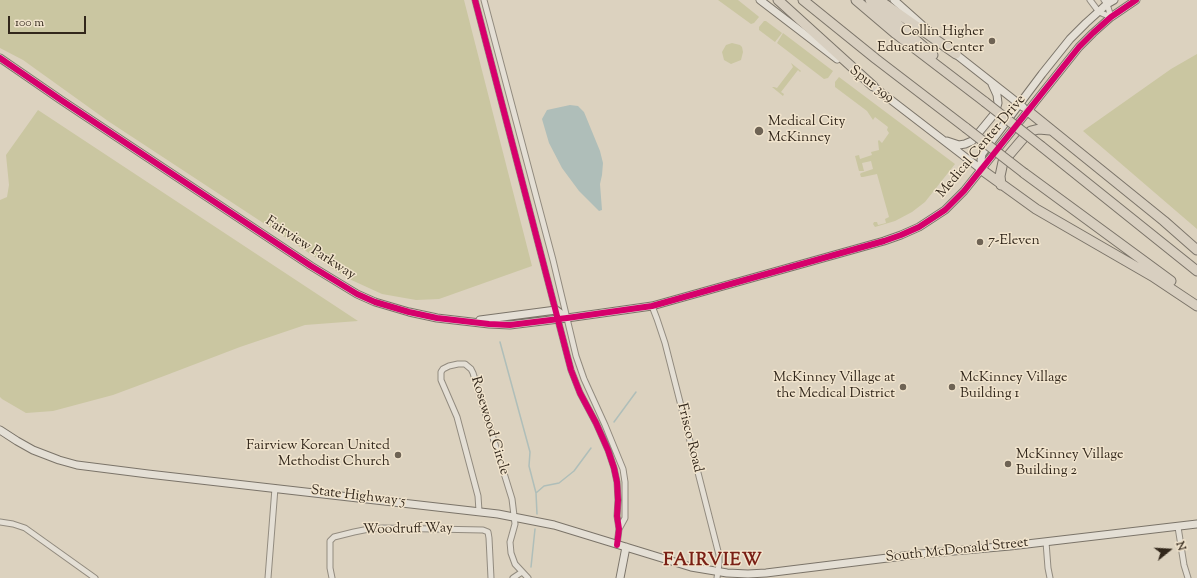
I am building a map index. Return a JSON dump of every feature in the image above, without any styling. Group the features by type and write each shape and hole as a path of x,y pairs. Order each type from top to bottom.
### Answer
{"highway":[{"path":"778,0 873,86"},
{"path":"803,0 876,60 1024,173 1197,301"},
{"path":"856,0 896,34 970,90 1197,271"},
{"path":"870,0 953,73 970,90"},
{"path":"879,0 956,54"},
{"path":"1028,112 1164,221 1197,250"},
{"path":"1001,185 1000,176 1003,162 1026,135 1031,131 1039,129 1052,131"},
{"path":"982,170 1041,213 1152,276 1197,306"}],"main road":[{"name":"Spur 399","path":"760,0 982,170"},
{"path":"894,0 956,54 1020,104 1028,112"},
{"name":"Medical Center Drive","path":"982,170 980,160 982,154 1042,74 1070,39 1099,12 1105,2 1114,0"},
{"name":"Medical Center Drive","path":"652,306 884,241 919,227 945,210 964,191 1028,112 1051,80 1079,47 1111,17 1136,0"},
{"name":"Fairview Parkway","path":"0,58 311,266 341,285 375,302 436,318 510,325 652,306"},
{"path":"943,140 959,145 972,141 995,113 998,103 997,95 991,82"},
{"path":"556,310 567,318"},
{"name":"Fairview Parkway","path":"468,321 556,310"},
{"name":"State Highway 5","path":"0,430 33,450 77,465 162,476 479,511 515,517 554,525 718,575"},
{"name":"South McDonald Street","path":"718,575 766,573 920,554 1046,542 1197,524"},
{"path":"620,578 626,547"}],"street":[{"path":"475,0 571,370 580,393 608,450 614,468 617,482 618,500 617,516 619,529 617,545"},
{"path":"484,0 576,356 584,379 603,420 622,469 625,482 625,518 619,529"},
{"path":"1090,0 1099,12 1111,17"},
{"path":"1105,2 1111,17"},
{"path":"500,98 509,96"},
{"path":"533,222 542,220"},
{"name":"Frisco Road","path":"652,306 658,319 665,343 717,547 719,564 718,575"},
{"name":"Rosewood Circle","path":"479,511 478,496 457,416 441,380 440,372 443,369 458,364 465,364 473,373 512,499 515,517"},
{"path":"596,423 603,420"},
{"path":"268,578 274,488"},
{"path":"515,517 510,547 515,564 528,578"},
{"path":"0,522 25,528 95,578"},
{"path":"1178,527 1182,554 1188,578"},
{"name":"Woodruff Way","path":"332,578 330,568 330,541 334,537 369,529 483,530 488,532 490,578"},
{"path":"1046,542 1050,578"},
{"path":"513,578 522,572"}],"shaded area":[{"path":"0,0 464,0 532,266 439,299 416,300 382,294 347,278 108,121 23,60 0,48"},
{"path":"718,0 738,0 759,17 754,23 751,24"},
{"path":"764,21 782,33 775,42 759,30 759,27"},
{"path":"783,33 833,71 828,78 824,79 777,43"},
{"path":"732,43 740,45 743,52 741,60 731,64 724,60 722,52 726,45"},
{"path":"1197,54 1197,229 1083,131 1171,69"},
{"path":"791,63 801,71 800,72 798,70 781,92 784,94 783,96 772,87 777,88 793,67"},
{"path":"839,77 955,164 925,202 912,212 895,221 875,227 873,224 874,222 877,222 878,225 886,223 885,219 889,217 877,174 861,177 860,174 873,169 871,161 862,163 864,171 859,171 855,156 859,155 860,159 872,155 871,152 879,150 878,141 879,140 882,143 889,133 887,130 888,127 875,117 873,120 867,111 835,87 835,82"},
{"path":"570,105 578,106 584,112 600,151 603,163 600,184 602,210 599,211 579,191 562,168 549,143 542,119 547,110"},
{"path":"38,110 358,321 305,325 240,347 113,395 53,411 26,413 2,399 0,397 0,200 7,197 9,185 6,155"}],"waterway":[{"path":"500,342 530,452 529,466 536,493"},
{"path":"614,422 636,392"},
{"path":"537,514 536,493 544,486 559,483 574,471 591,448"},
{"path":"531,567 535,529"}],"cycle path":[{"path":"475,0 571,370 580,393 608,450 614,468 617,482 618,500 617,516 619,529 617,545"},
{"path":"0,58 311,266 357,294 375,302 437,318 510,325 652,306 884,241 919,227 945,210 964,191 1079,47 1111,17 1136,0"}],"place":[{"name":"Collin Higher Education Center","path":"992,41"},
{"name":"Medical City McKinney","path":"759,131"},
{"name":"7-Eleven","path":"980,242"},
{"name":"McKinney Village at the Medical District","path":"903,387"},
{"name":"McKinney Village Building 1","path":"952,387"},
{"name":"Fairview Korean United Methodist Church","path":"398,455"},
{"name":"McKinney Village Building 2","path":"1008,464"}],"district":[{"name":"FAIRVIEW","path":"713,562"}]}
